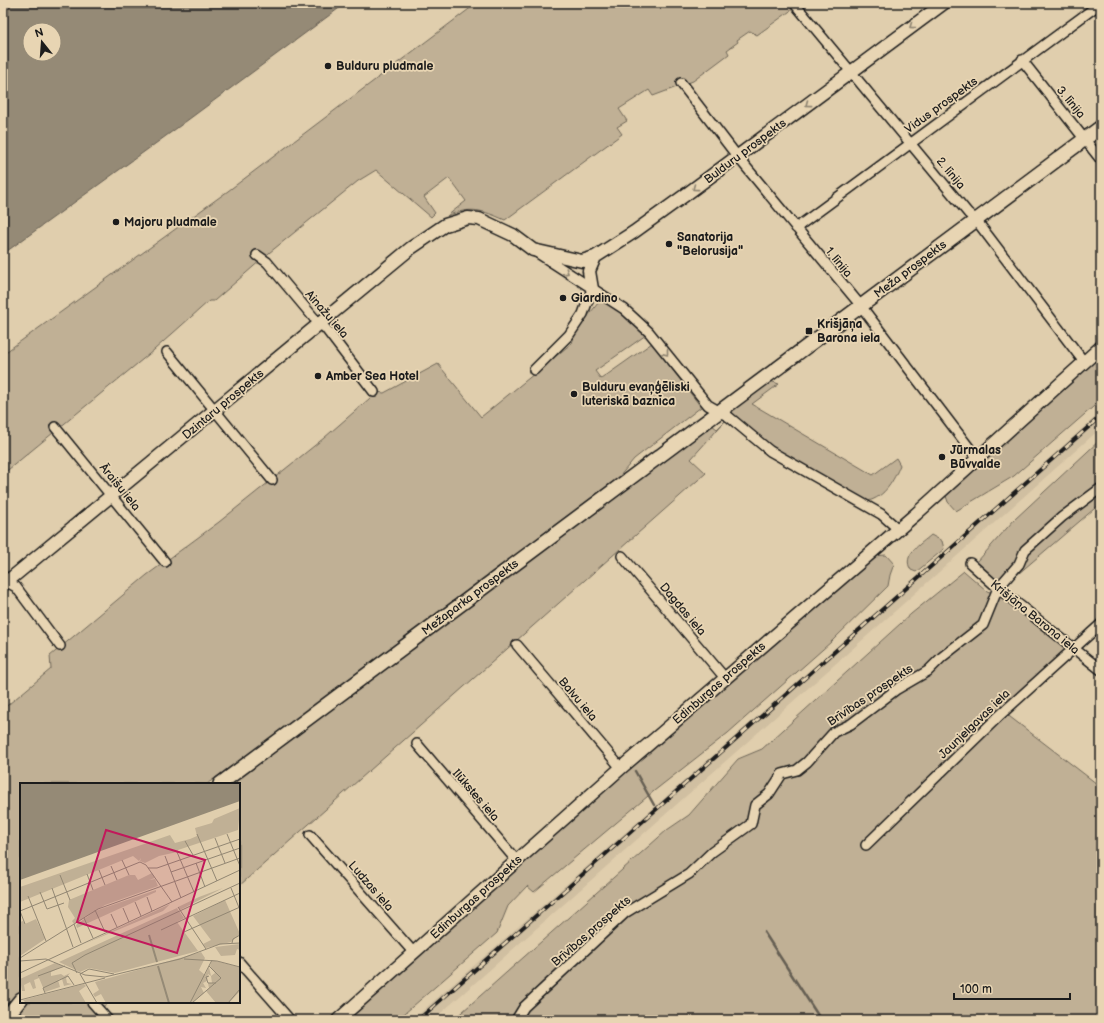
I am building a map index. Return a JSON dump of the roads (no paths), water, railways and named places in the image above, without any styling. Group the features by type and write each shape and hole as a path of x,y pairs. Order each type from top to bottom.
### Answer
{"main road":[{"name":"Meža prospekts","path":"719,412 1101,127"},
{"name":"Mežaparka prospekts","path":"221,783 719,412"},
{"path":"4,1020 20,999"}],"street":[{"name":"2. līnija","path":"794,3 968,213 976,220 1084,362"},
{"name":"Bulduru prospekts","path":"533,250 582,261 595,257 634,232 944,3"},
{"name":"Vidus prospekts","path":"796,228 1101,3"},
{"name":"3. līnija","path":"1022,60 1101,160"},
{"name":"1. līnija","path":"681,83 737,156 861,306 977,458"},
{"name":"Dzintaru prospekts","path":"4,581 112,496 411,248 445,225 468,218 479,219 513,234 533,250"},
{"path":"533,250 624,309 649,332 708,405 728,417 770,451 883,515 898,529"},
{"name":"Ainažu iela","path":"257,255 267,262 320,324 374,392"},
{"path":"534,370 569,335 584,314 592,289 589,271 595,257"},
{"name":"Edinburgas prospekts","path":"338,1020 621,768 898,529 1101,347"},
{"path":"168,352 272,480"},
{"name":"Āraišu iela","path":"55,427 165,562"},
{"name":"Brīvības prospekts","path":"516,1020 524,1007 625,913 689,874 712,852 751,824 755,806 769,794 782,774 797,770 807,762 834,732 851,724 897,689 928,671 942,657 983,625 998,588 1018,564 1024,550 1101,488"},
{"name":"Dagdas iela","path":"622,556 725,678"},
{"name":"Krišjāņa Barona iela","path":"970,563 998,588 1101,670"},
{"path":"4,581 16,587 60,646"},
{"name":"Jaunjelgavas iela","path":"866,845 994,722 1073,648 1101,624"},
{"name":"Balvu iela","path":"517,645 621,768"},
{"name":"Ilūkstes iela","path":"417,744 517,861"},
{"name":"Ludzas iela","path":"310,835 414,953"},
{"path":"240,963 290,1020"},
{"path":"93,1003 108,1020"}],"waterway":[{"path":"635,771 654,805"},
{"path":"764,932 821,1020"}],"railway":[{"path":"418,1020 1101,416"}],"place":[{"name":"Bulduru pludmale","path":"328,66"},
{"name":"Majoru pludmale","path":"116,222"},
{"name":"Sanatorija \"Belorusija\"","path":"669,244"},
{"name":"Giardino","path":"563,298"},
{"name":"Krišjāņa Barona iela","path":"809,331"},
{"name":"Amber Sea Hotel","path":"318,376"},
{"name":"Bulduru evaņģēliski luteriskā baznīca","path":"574,394"},
{"name":"Jūrmalas Būvvalde","path":"942,457"}]}
